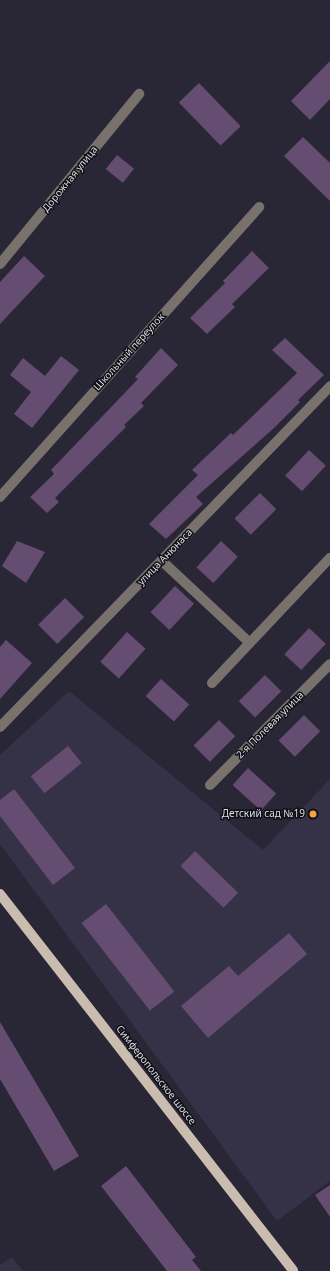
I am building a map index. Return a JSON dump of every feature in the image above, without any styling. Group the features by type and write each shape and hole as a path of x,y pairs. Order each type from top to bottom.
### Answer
{"main road":[{"name":"Симферопольское шоссе","path":"0,894 294,1271"}],"street":[{"name":"Дорожная улица","path":"0,264 139,94"},
{"name":"Школьный переулок","path":"0,497 259,207"},
{"name":"улица Анюнаса","path":"0,727 330,386"},
{"path":"212,683 330,558"},
{"path":"162,560 250,643"},
{"name":"2-я Полевая улица","path":"210,785 330,664"}],"shaded area":[{"path":"69,691 263,850 330,779 330,1181 277,1221 0,844 0,755"},
{"path":"12,1257 23,1271 0,1271 0,1265"}],"building":[{"path":"330,61 330,99 310,120 291,101"},
{"path":"199,83 241,126 221,146 179,102"},
{"path":"303,137 330,163 330,201 284,156"},
{"path":"117,155 134,169 123,183 106,169"},
{"path":"252,251 269,268 232,304 235,307 207,334 190,318 225,283 223,281"},
{"path":"24,256 45,276 0,324 0,282"},
{"path":"285,338 324,375 298,400 300,402 274,428 196,497 203,504 166,539 149,524 198,475 192,470 231,433 233,435 297,373 272,350"},
{"path":"161,348 178,365 141,403 144,406 124,425 126,427 55,498 59,502 47,513 30,497 54,474 51,470 138,379 135,377"},
{"path":"61,356 79,370 32,428 14,414 31,392 10,375 23,358 45,376"},
{"path":"309,450 326,466 302,491 285,476"},
{"path":"260,493 276,509 251,535 235,518"},
{"path":"17,541 45,552 26,583 2,566"},
{"path":"221,541 238,557 213,583 196,567"},
{"path":"175,586 194,604 169,630 150,612"},
{"path":"65,598 84,617 57,644 38,625"},
{"path":"309,628 326,644 301,670 284,654"},
{"path":"127,632 146,649 119,678 100,662"},
{"path":"6,640 32,663 0,699 0,647"},
{"path":"265,675 281,691 255,717 239,701"},
{"path":"161,679 189,704 174,722 146,696"},
{"path":"304,715 320,731 295,757 279,740"},
{"path":"219,720 235,736 210,762 194,745"},
{"path":"68,746 82,763 45,793 31,776"},
{"path":"248,768 276,793 261,811 233,785"},
{"path":"14,789 75,868 53,885 0,816 0,800"},
{"path":"195,851 238,893 224,908 180,866"},
{"path":"106,904 174,991 150,1011 82,923"},
{"path":"289,933 307,954 208,1038 181,1006 229,966 238,976"},
{"path":"0,1022 79,1156 54,1171 0,1079"},
{"path":"126,1166 196,1257 192,1260 201,1271 167,1271 101,1186"},
{"path":"330,1185 330,1217 315,1195"}],"place":[{"name":"Детский сад №19","path":"313,814"}]}
